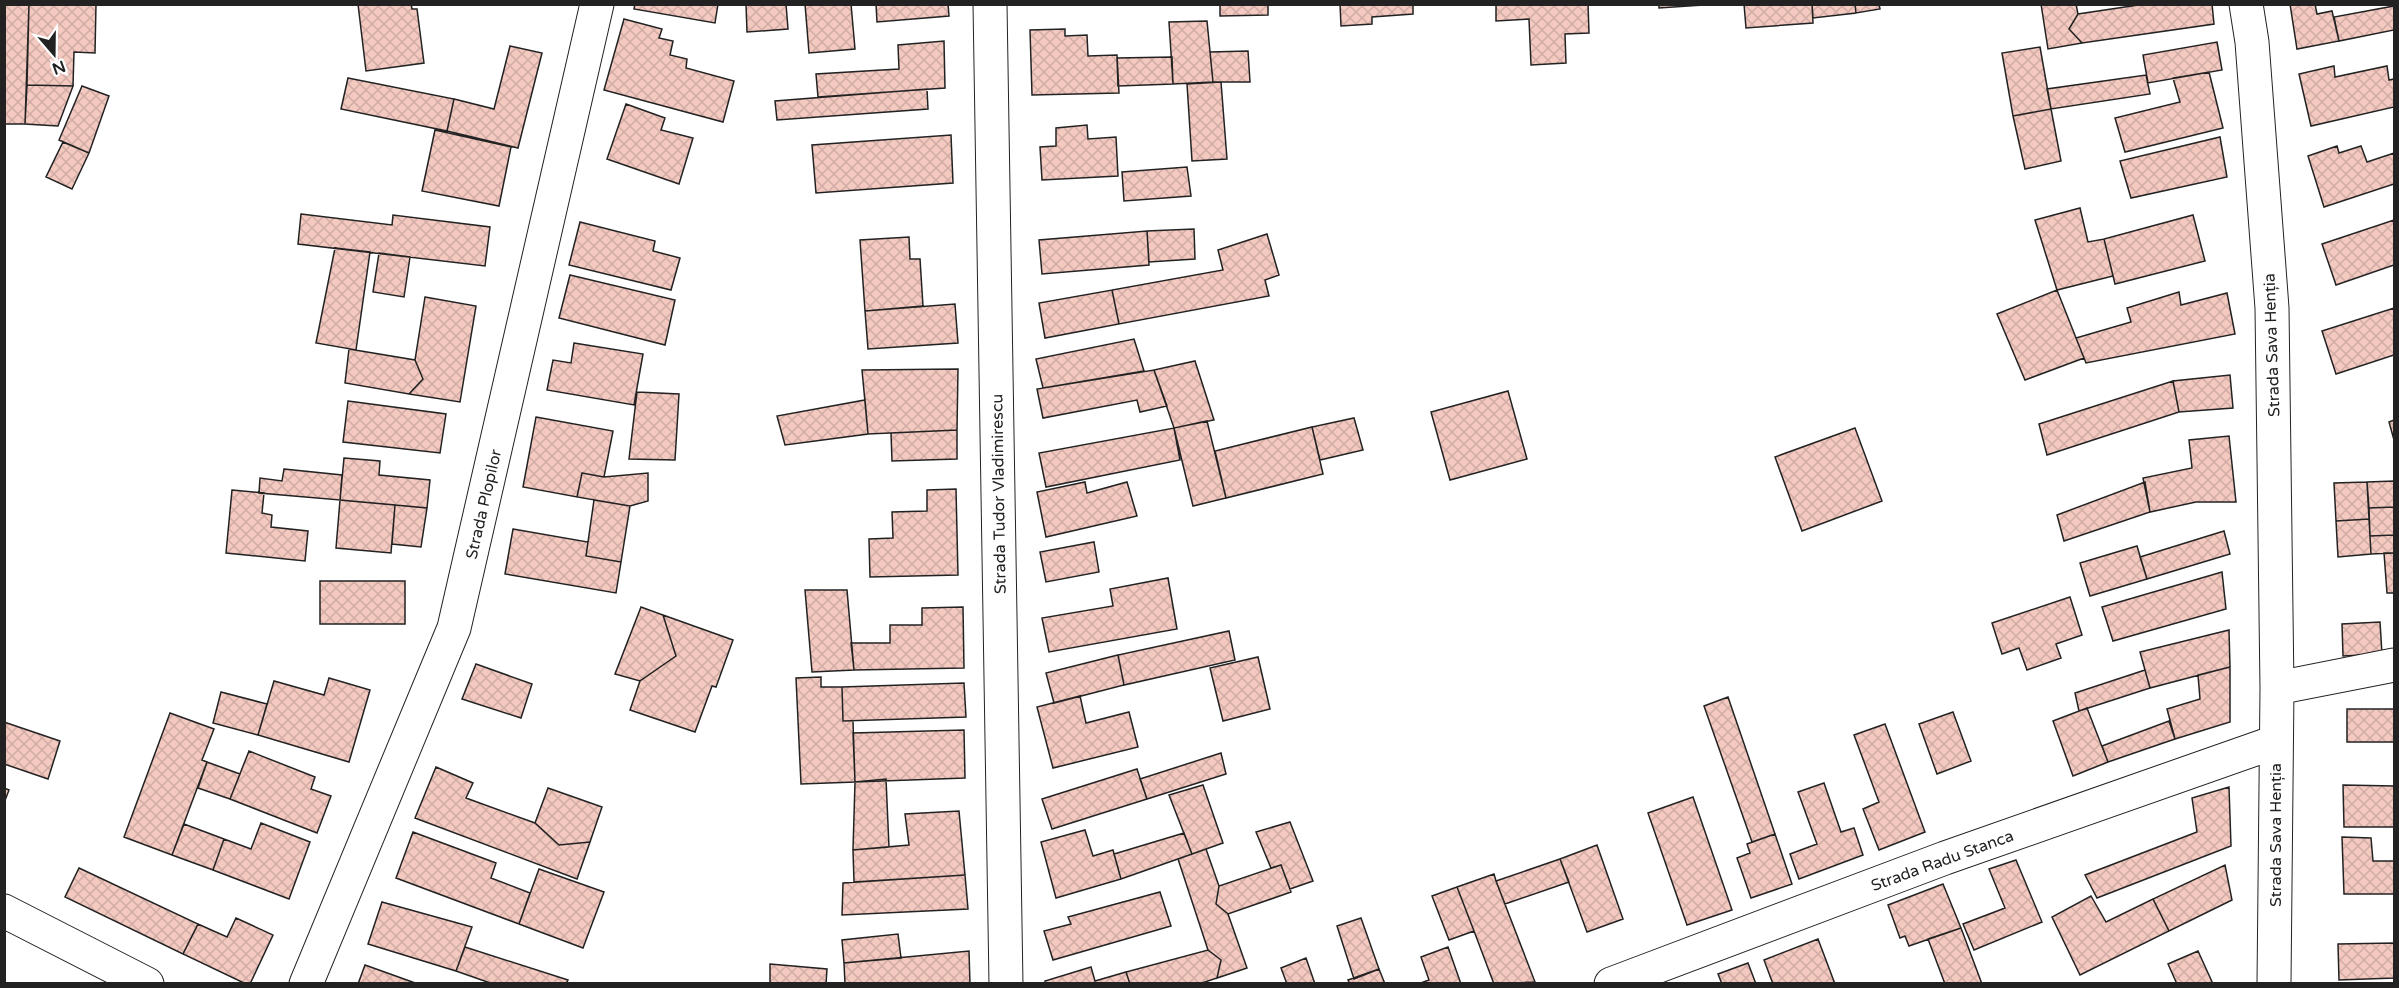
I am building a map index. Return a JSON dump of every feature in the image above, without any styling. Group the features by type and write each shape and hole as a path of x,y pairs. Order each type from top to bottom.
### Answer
{"street":[{"name":"Strada Plopilor","path":"306,984 454,628 597,4"},
{"name":"Strada Tudor Vladimirescu","path":"990,4 1006,984"},
{"name":"Strada Sava Henția","path":"2246,4 2252,42 2272,308 2277,688 2274,984"},
{"path":"2277,688 2394,665"},
{"name":"Strada Radu Stanca","path":"1611,984 1945,858 2275,742"},
{"path":"4,911 147,984"}],"building":[{"path":"4,4 29,4 25,124 4,124"},
{"path":"29,4 96,4 95,53 74,52 73,86 27,85"},
{"path":"358,4 411,4 412,9 417,9 424,63 366,71"},
{"path":"635,4 718,4 715,23 634,9"},
{"path":"746,4 786,4 788,29 747,32"},
{"path":"805,4 851,4 855,49 809,53"},
{"path":"876,4 948,4 949,16 877,22"},
{"path":"1220,4 1268,4 1268,15 1220,16"},
{"path":"1340,4 1413,4 1413,14 1372,17 1372,24 1341,26"},
{"path":"1496,4 1588,4 1589,33 1565,34 1566,63 1531,65 1529,19 1496,21"},
{"path":"1659,4 1719,4 1659,8"},
{"path":"1744,4 1812,4 1813,23 1746,28"},
{"path":"1812,4 1855,4 1856,13 1813,18"},
{"path":"1855,4 1879,4 1880,9 1856,13"},
{"path":"2041,4 2076,4 2078,14 2069,29 2082,43 2048,49"},
{"path":"2145,4 2212,4 2214,24 2082,43 2069,29 2078,14"},
{"path":"2290,4 2315,4 2317,14 2332,11 2339,41 2297,49"},
{"path":"2394,6 2394,30 2339,41 2334,17"},
{"path":"624,19 662,29 659,38 673,41 670,55 687,59 686,68 734,81 723,122 604,90"},
{"path":"1207,21 1213,82 1173,84 1169,22"},
{"path":"1065,29 1065,36 1087,35 1088,56 1117,55 1119,93 1032,95 1030,30"},
{"path":"944,41 945,88 818,97 816,74 899,69 898,45"},
{"path":"2217,42 2222,70 2148,83 2143,55"},
{"path":"510,46 542,53 518,148 447,131 454,99 494,109"},
{"path":"2040,47 2051,109 2013,116 2002,53"},
{"path":"1248,51 1250,82 1213,82 1210,52"},
{"path":"1172,57 1173,84 1118,86 1117,58"},
{"path":"2334,66 2335,77 2387,66 2389,80 2394,79 2394,107 2311,126 2299,74"},
{"path":"2209,72 2223,128 2125,152 2115,118 2180,102 2173,78"},
{"path":"2146,75 2150,94 2051,109 2047,89"},
{"path":"348,78 454,99 447,131 341,109"},
{"path":"1221,82 1227,159 1192,161 1187,84"},
{"path":"27,85 73,86 58,126 25,124"},
{"path":"82,86 109,96 89,153 59,140"},
{"path":"927,89 928,109 777,120 775,101"},
{"path":"626,104 665,118 661,130 693,138 679,184 607,159"},
{"path":"2051,109 2061,161 2025,169 2013,116"},
{"path":"1087,125 1088,139 1116,137 1118,176 1042,180 1040,147 1056,146 1056,128"},
{"path":"435,130 511,147 499,206 422,191"},
{"path":"951,135 953,183 816,193 812,145"},
{"path":"2220,137 2227,177 2131,198 2120,161"},
{"path":"63,142 89,153 72,189 46,177"},
{"path":"2337,146 2339,153 2361,146 2367,162 2394,153 2394,184 2324,207 2308,156"},
{"path":"1187,167 1191,196 1124,201 1122,172"},
{"path":"2080,208 2088,242 2104,239 2113,276 2057,290 2035,220"},
{"path":"301,214 392,225 393,215 490,227 485,266 298,244"},
{"path":"2193,215 2205,261 2115,284 2104,239"},
{"path":"2394,220 2394,265 2336,285 2322,244"},
{"path":"580,222 655,241 653,251 680,258 671,290 569,265"},
{"path":"1194,229 1195,259 1149,262 1147,231"},
{"path":"1147,231 1149,265 1042,274 1039,240"},
{"path":"1267,234 1279,275 1265,280 1269,296 1119,324 1112,290 1223,270 1218,250"},
{"path":"909,237 910,259 920,259 923,306 865,311 860,240"},
{"path":"335,248 370,252 356,350 316,343"},
{"path":"379,253 410,257 404,297 373,292"},
{"path":"570,275 675,300 665,345 559,318"},
{"path":"1112,290 1119,324 1045,338 1039,303"},
{"path":"2057,290 2084,358 2025,380 1997,314"},
{"path":"2179,292 2181,305 2227,293 2235,334 2086,363 2076,338 2131,322 2127,308"},
{"path":"425,297 476,306 460,402 409,394 423,379 415,360"},
{"path":"955,304 958,343 868,349 865,311"},
{"path":"2394,308 2394,355 2336,374 2322,331"},
{"path":"1134,339 1144,371 1043,388 1036,359"},
{"path":"574,343 643,354 634,405 547,390 553,360 571,363"},
{"path":"349,349 415,360 423,379 409,394 345,383"},
{"path":"1195,361 1214,420 1174,428 1154,370"},
{"path":"958,369 957,430 868,434 862,370"},
{"path":"1154,370 1167,406 1140,412 1137,400 1043,418 1037,389"},
{"path":"2230,375 2233,408 2179,412 2173,381"},
{"path":"2173,381 2179,412 2047,455 2039,424"},
{"path":"1508,391 1527,459 1450,480 1431,412"},
{"path":"637,392 679,394 675,460 629,459"},
{"path":"865,400 868,434 785,445 777,416"},
{"path":"348,401 446,414 440,453 343,442"},
{"path":"536,417 613,431 604,477 582,473 577,497 523,487"},
{"path":"1354,418 1363,450 1320,460 1312,427"},
{"path":"2394,420 2394,440 2389,422"},
{"path":"1207,421 1226,498 1193,506 1174,428"},
{"path":"1312,427 1323,474 1226,498 1215,451"},
{"path":"1174,428 1180,460 1046,487 1039,453"},
{"path":"1855,428 1882,501 1802,531 1775,457"},
{"path":"957,430 957,459 892,461 891,433"},
{"path":"2229,436 2236,502 2196,502 2150,512 2143,478 2192,468 2189,440"},
{"path":"344,458 380,461 379,475 430,480 427,508 340,500"},
{"path":"284,469 342,475 340,500 259,493 260,478 282,481"},
{"path":"582,473 604,477 648,473 648,501 630,506 577,497"},
{"path":"2394,481 2394,507 2369,508 2367,482"},
{"path":"1085,482 1087,493 1127,482 1137,516 1046,537 1037,492"},
{"path":"2145,482 2150,512 2064,541 2057,515"},
{"path":"2367,482 2369,519 2336,521 2334,483"},
{"path":"956,489 958,575 870,577 869,539 893,538 892,512 927,511 927,490"},
{"path":"232,490 264,493 262,513 272,515 271,527 308,531 305,561 226,553"},
{"path":"340,500 395,505 391,553 336,548"},
{"path":"594,500 630,506 621,562 586,556"},
{"path":"395,505 427,508 421,547 392,544"},
{"path":"2394,507 2394,535 2370,536 2369,508"},
{"path":"2369,519 2371,554 2338,557 2336,521"},
{"path":"513,529 588,542 586,556 621,562 616,593 505,574"},
{"path":"2224,531 2230,554 2147,579 2140,557"},
{"path":"2394,535 2394,553 2371,554 2370,536"},
{"path":"1094,542 1099,572 1046,582 1040,552"},
{"path":"2137,546 2147,579 2090,596 2080,563"},
{"path":"2384,553 2394,553 2394,593 2387,593"},
{"path":"2222,572 2226,609 2113,641 2102,607"},
{"path":"1168,578 1177,629 1049,652 1042,618 1113,606 1110,589"},
{"path":"320,581 405,581 405,624 320,624"},
{"path":"805,590 847,590 854,670 812,672"},
{"path":"2070,597 2082,635 2056,644 2061,658 2027,670 2019,648 2002,654 1992,623"},
{"path":"641,607 663,615 676,656 640,681 615,674"},
{"path":"963,607 964,668 854,670 851,643 890,643 890,625 922,625 922,608"},
{"path":"663,615 733,640 716,687 712,686 695,732 630,710 640,681 676,656"},
{"path":"2380,622 2382,654 2343,656 2342,624"},
{"path":"2229,630 2230,667 2150,688 2140,652"},
{"path":"1229,631 1235,660 1124,685 1118,655"},
{"path":"1118,655 1124,685 1054,703 1046,673"},
{"path":"1258,657 1270,709 1223,721 1210,668"},
{"path":"476,664 532,684 521,718 462,699"},
{"path":"2230,667 2230,722 2175,739 2167,709 2200,699 2198,675"},
{"path":"2145,670 2150,688 2079,711 2075,693"},
{"path":"821,677 821,687 842,687 843,721 853,721 855,782 801,784 796,678"},
{"path":"329,678 370,690 349,762 258,735 274,681 324,695"},
{"path":"964,683 966,717 843,721 842,687"},
{"path":"221,692 267,704 258,735 213,723"},
{"path":"1080,696 1086,723 1129,712 1138,747 1053,768 1037,707"},
{"path":"1728,697 1775,834 1752,842 1704,706"},
{"path":"2087,708 2108,762 2073,776 2053,721"},
{"path":"2347,709 2394,709 2394,742 2347,742"},
{"path":"1953,712 1971,761 1937,774 1919,724"},
{"path":"170,713 214,729 202,760 207,762 172,855 124,837"},
{"path":"2169,721 2175,739 2108,762 2102,746"},
{"path":"4,722 60,741 48,779 4,764"},
{"path":"1885,724 1925,832 1879,850 1863,809 1879,802 1854,735"},
{"path":"964,730 965,778 855,782 853,733"},
{"path":"249,751 315,777 311,789 331,796 317,833 230,799"},
{"path":"1221,753 1226,774 1147,799 1140,779"},
{"path":"207,762 240,774 230,799 198,788"},
{"path":"436,767 473,783 466,798 535,823 559,845 590,842 577,879 415,818"},
{"path":"1137,769 1147,799 1052,829 1042,799"},
{"path":"886,779 889,847 853,850 855,782"},
{"path":"1824,783 1841,832 1854,828 1863,855 1799,879 1790,854 1817,844 1798,792"},
{"path":"1203,785 1223,843 1192,854 1169,795"},
{"path":"2343,785 2394,786 2394,827 2344,827"},
{"path":"2229,787 2231,846 2097,898 2085,875 2197,832 2192,798"},
{"path":"4,788 9,790 4,803"},
{"path":"548,788 602,807 590,842 559,845 535,823"},
{"path":"1693,797 1732,910 1687,925 1648,813"},
{"path":"959,811 965,875 854,882 853,850 909,845 905,814"},
{"path":"1290,822 1313,881 1290,889 1281,865 1271,868 1256,832"},
{"path":"261,823 310,842 289,899 213,870 224,839 251,849"},
{"path":"184,824 224,839 213,870 172,855"},
{"path":"1085,830 1093,856 1113,850 1121,879 1056,898 1041,842"},
{"path":"413,832 496,863 491,878 530,893 519,924 396,878"},
{"path":"1184,833 1192,854 1121,879 1114,854"},
{"path":"1775,834 1792,884 1751,898 1737,858 1750,853 1747,844"},
{"path":"2342,837 2371,838 2373,861 2394,861 2394,894 2344,894"},
{"path":"1597,845 1623,919 1587,932 1560,859"},
{"path":"1206,849 1219,886 1216,904 1228,914 1247,968 1217,978 1221,960 1208,950 1178,859"},
{"path":"1560,859 1569,882 1505,904 1496,881"},
{"path":"2016,860 2042,922 1974,950 1963,924 2005,908 1989,869"},
{"path":"1281,865 1291,892 1228,914 1216,904 1219,886"},
{"path":"2225,865 2232,900 2169,931 2153,899"},
{"path":"79,868 198,924 183,954 65,897"},
{"path":"539,869 604,892 583,948 519,924"},
{"path":"1494,874 1535,982 1494,984 1457,887"},
{"path":"965,875 968,909 842,915 843,883"},
{"path":"1943,884 1961,928 1909,946 1905,936 1900,938 1888,905"},
{"path":"1457,887 1474,931 1449,940 1432,896"},
{"path":"1160,892 1171,926 1053,960 1044,931 1071,924 1068,917"},
{"path":"2091,896 2106,922 2153,899 2169,931 2080,975 2052,917"},
{"path":"382,902 472,927 456,971 368,944"},
{"path":"236,918 273,935 250,984 183,954 198,924 227,937"},
{"path":"1361,918 1379,969 1354,979 1337,926"},
{"path":"1961,928 1982,984 1945,984 1928,939"},
{"path":"898,934 901,958 844,963 842,940"},
{"path":"1818,939 1835,984 1773,984 1764,960"},
{"path":"2394,943 2394,978 2339,980 2338,944"},
{"path":"465,947 568,980 566,984 493,984 456,971"},
{"path":"1448,947 1461,984 1418,984 1429,980 1421,957"},
{"path":"1208,950 1221,960 1217,978 1199,984 1130,984 1126,972"},
{"path":"969,951 970,984 845,984 844,963"},
{"path":"2198,951 2213,984 2177,984 2168,964"},
{"path":"1306,958 1315,984 1287,984 1281,968"},
{"path":"1748,963 1756,984 1722,984 1718,974"},
{"path":"770,964 827,969 826,984 770,984"},
{"path":"365,965 418,984 358,984"},
{"path":"1091,967 1095,981 1126,972 1130,984 1045,984 1045,981"},
{"path":"1379,969 1385,984 1350,984 1348,980"}]}
